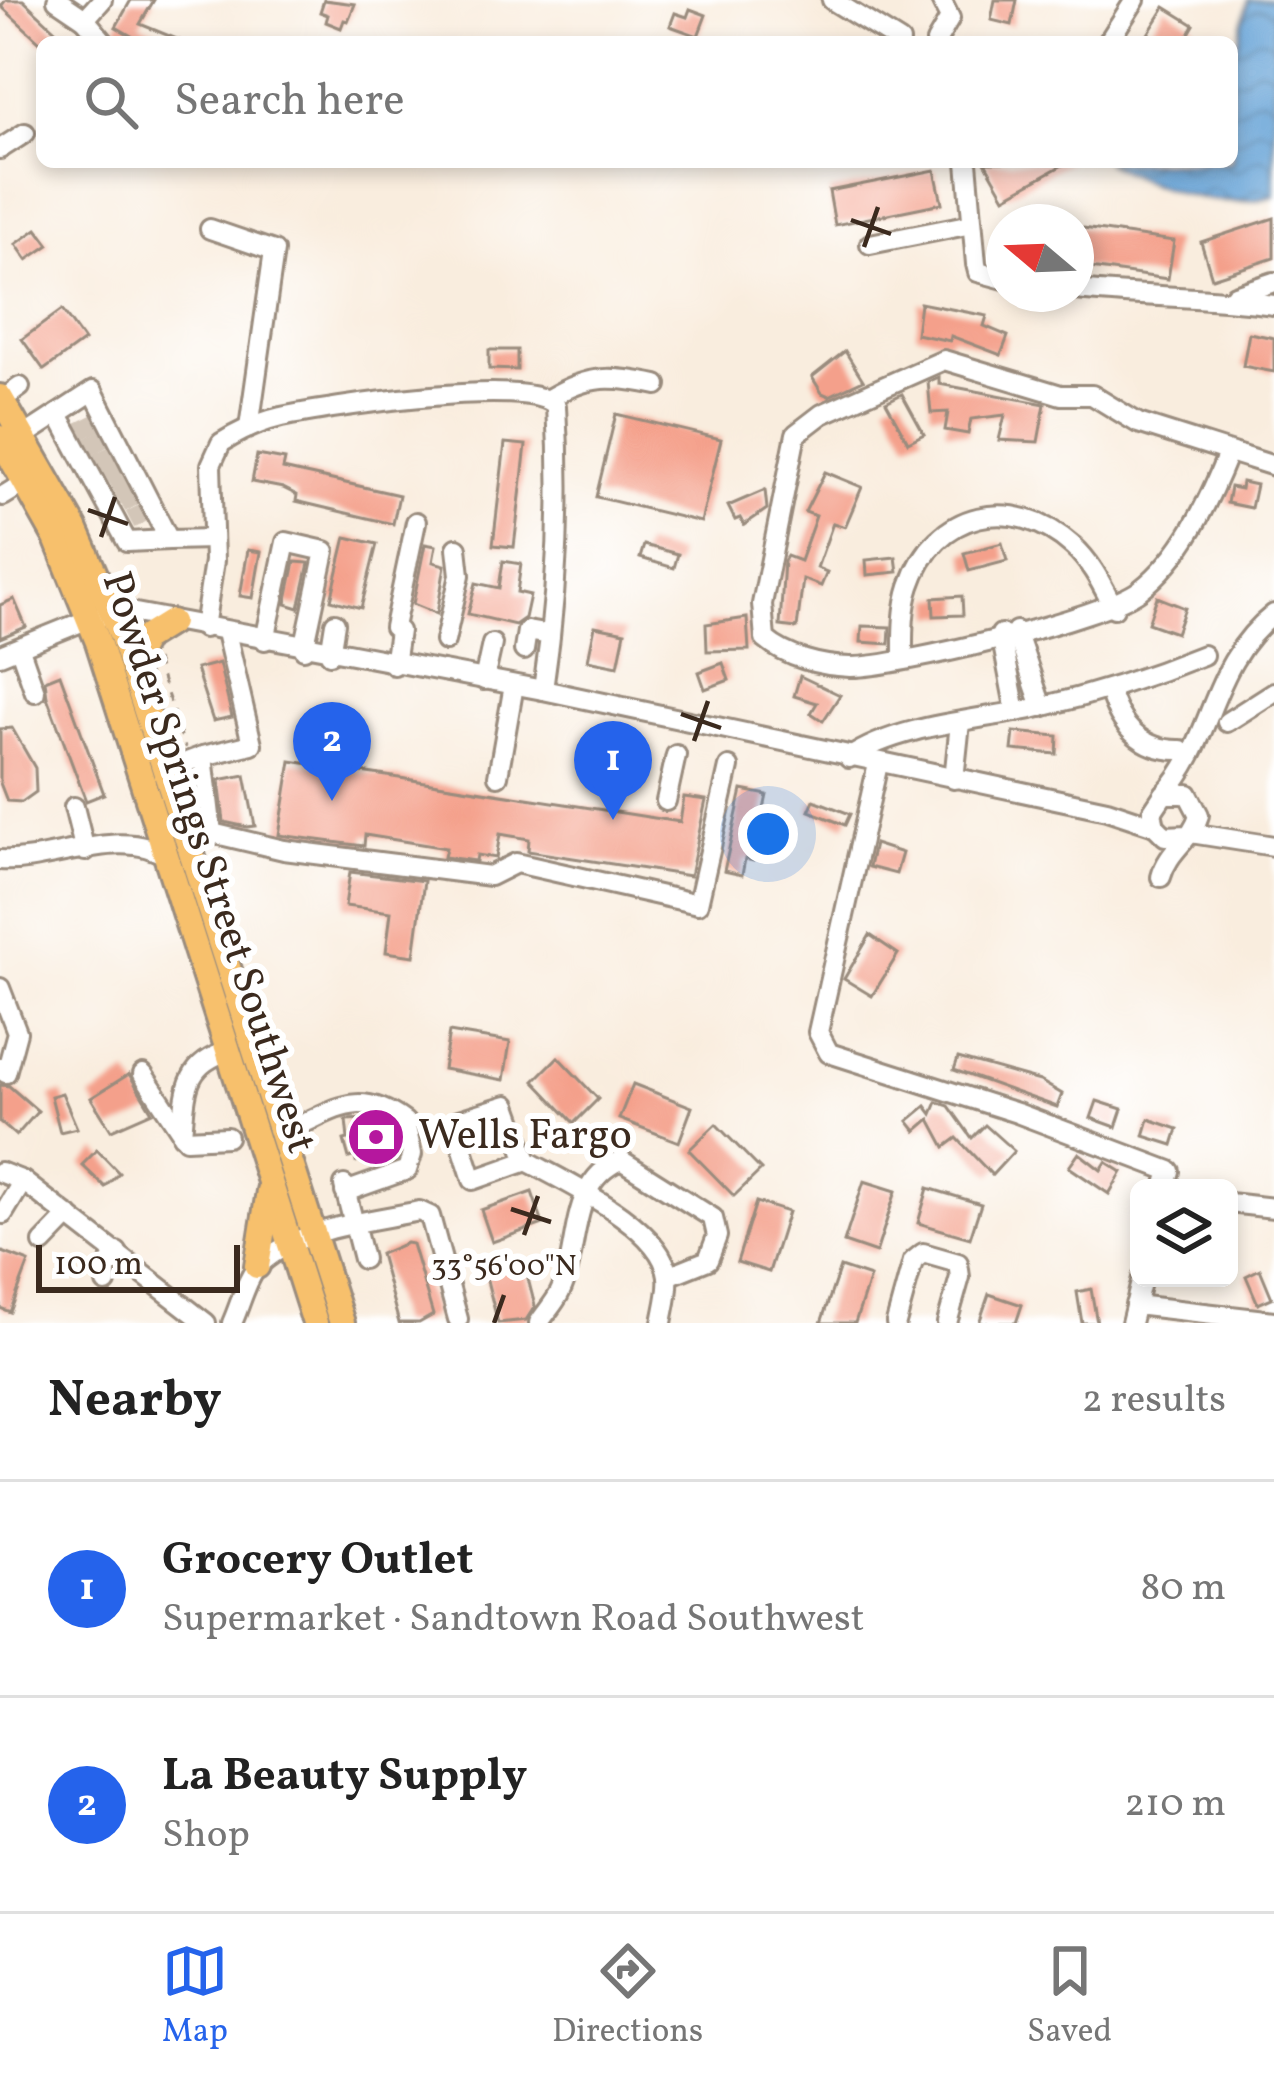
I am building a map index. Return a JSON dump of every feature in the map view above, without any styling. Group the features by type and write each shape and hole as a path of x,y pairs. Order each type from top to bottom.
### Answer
{"main road":[{"name":"Powder Springs Street Southwest","path":"7,394 7,440 45,544 101,616 133,667 167,769 201,836 283,1132 315,1323"},
{"name":"Powder Springs Street Southwest","path":"7,440 75,528 152,807 269,1176 342,1323"},
{"path":"133,667 142,640 171,622"},
{"path":"257,1266 269,1176"}],"street":[{"path":"57,0 99,36"},
{"path":"85,20 102,0"},
{"path":"832,0 890,36"},
{"path":"940,0 950,18 940,36"},
{"path":"1112,36 1136,0"},
{"path":"0,149 25,133"},
{"path":"967,168 978,272 986,274"},
{"path":"870,244 972,224"},
{"path":"210,229 274,251 249,428"},
{"path":"1094,292 1172,300 1231,296 1274,282"},
{"path":"1231,296 1274,305"},
{"path":"1228,453 1202,510 1165,567 1114,608 877,667 818,663 777,650 765,639 762,604 796,434 822,414 944,360 1060,395 1092,395 1138,423 1274,466"},
{"path":"204,628 213,539 210,485 214,452 249,428 284,416 476,393 550,398 579,380 604,375 657,385"},
{"path":"7,440 93,391 127,542 213,539"},
{"path":"543,690 550,635 558,438 556,406 550,398"},
{"path":"58,414 169,540"},
{"path":"4,496 26,482"},
{"path":"903,660 906,602 918,568 950,527 978,515 1014,515 1054,531 1093,568 1114,608"},
{"path":"394,664 399,631 394,627 416,522"},
{"path":"265,640 286,542 325,551 304,649"},
{"path":"445,641 460,575 457,548"},
{"path":"1200,734 1194,823 1164,867 1152,812 1200,734 1231,661 1274,614"},
{"path":"0,655 101,616 171,622 543,690 1080,805 1157,828 1172,838 1194,823"},
{"path":"330,654 335,623"},
{"path":"524,650 527,631 550,635"},
{"path":"167,769 253,744 226,632"},
{"path":"1009,633 1042,707"},
{"path":"1009,633 1016,712"},
{"path":"369,661 374,638"},
{"path":"484,680 492,644"},
{"path":"20,649 35,692"},
{"path":"849,758 866,746 1109,689 1204,655"},
{"path":"498,776 514,685"},
{"path":"1109,689 1132,733 1157,748 1181,750"},
{"path":"1227,722 1274,692"},
{"path":"954,779 960,723"},
{"path":"203,756 201,836 490,876 516,863 698,904 722,775 744,751 748,736"},
{"path":"666,802 674,764"},
{"path":"878,764 818,1032 829,1053 1170,1171 1168,1179"},
{"path":"1080,805 1180,791 1194,823"},
{"path":"74,807 85,851"},
{"path":"130,845 152,807"},
{"path":"0,860 24,862 130,845 152,848 168,859"},
{"path":"0,988 17,1032 6,1073 0,1068"},
{"path":"182,1135 188,1075 205,1059 229,1051"},
{"path":"143,1074 182,1135 196,1142 227,1137"},
{"path":"283,1132 327,1125 354,1101 367,1101 405,1122 410,1164 404,1174 345,1188 364,1259"},
{"path":"527,1161 472,1180 457,1128 459,1120 507,1105 527,1161 588,1194 646,1235 668,1276 662,1323"},
{"path":"539,1323 561,1291 573,1227 606,1166 630,1162 712,1218 717,1236 708,1260 668,1276"},
{"path":"1,1174 22,1181 206,1323"},
{"path":"3,1214 22,1181"},
{"path":"1238,1204 1274,1208"},
{"path":"232,1323 257,1266 303,1241 419,1211 430,1216 458,1319"},
{"path":"43,1243 69,1216"},
{"path":"106,1283 106,1269 117,1252"},
{"path":"896,1323 913,1261 923,1253 958,1263 960,1277 947,1323"},
{"path":"1133,1314 1274,1321"}],"water":[{"path":"1248,0 1274,0 1274,196 1209,199 1118,168 1238,168 1238,42"}],"building":[{"path":"6,0 23,0 62,36 36,38 1,6"},
{"path":"131,0 154,0 140,24 169,36 132,36 116,27"},
{"path":"324,0 355,4 341,28 326,22 328,15 320,12"},
{"path":"995,0 1017,0 1012,25 991,20"},
{"path":"1165,7 1194,25 1188,36 1147,36"},
{"path":"690,9 706,15 698,36 670,26 675,13 687,17"},
{"path":"988,168 1057,168 1005,197"},
{"path":"935,170 942,203 835,225 829,191"},
{"path":"1274,218 1274,258 1212,278 1201,242"},
{"path":"37,229 49,245 27,260 16,244"},
{"path":"1094,230 1174,241 1168,279 1094,269"},
{"path":"920,303 987,316 984,326 1008,336 1001,355 951,336 950,341 916,334"},
{"path":"62,310 84,341 44,370 22,339"},
{"path":"1249,333 1274,338 1274,372 1243,366"},
{"path":"489,350 517,350 517,370 489,369"},
{"path":"845,351 863,380 829,396 822,393 812,377"},
{"path":"939,377 939,384 1045,404 1038,442 999,440 1005,415 971,419 968,434 945,430 948,412 931,413 928,382"},
{"path":"902,394 924,434 908,442 886,402"},
{"path":"616,414 721,439 701,522 596,497"},
{"path":"505,443 526,445 514,547 493,545"},
{"path":"257,455 285,460 283,469 399,495 393,524 296,501 297,495 283,488 252,482"},
{"path":"825,472 862,487 845,527 833,523 817,568 827,572 821,586 803,579 797,628 780,626 784,561 787,556 800,561 816,516 805,512"},
{"path":"1242,482 1256,485 1251,508 1227,503 1230,487 1241,489"},
{"path":"765,490 767,509 744,525 740,518 735,520 728,506"},
{"path":"346,537 377,544 361,608 331,600"},
{"path":"1002,543 1007,561 969,571 964,553"},
{"path":"425,544 436,546 433,562 445,565 437,614 413,604"},
{"path":"644,545 678,554 674,568 640,558"},
{"path":"248,550 261,552 253,598 240,596"},
{"path":"896,557 898,572 867,575 866,560"},
{"path":"503,561 521,564 517,592 530,595 525,618 515,625 468,614 476,583 499,588"},
{"path":"295,562 309,563 299,608 286,604"},
{"path":"962,596 963,615 934,616 933,598"},
{"path":"1157,597 1185,608 1176,633 1148,623"},
{"path":"14,599 26,627 0,638 0,605"},
{"path":"747,618 749,650 707,651 706,624"},
{"path":"595,626 625,632 618,666 588,660"},
{"path":"862,626 890,627 889,644 861,642"},
{"path":"219,663 232,717 213,721 196,669"},
{"path":"723,663 729,680 705,689 699,672"},
{"path":"60,674 104,794 86,801 47,697 45,680"},
{"path":"800,676 840,695 823,721 811,713 817,703 794,696"},
{"path":"12,728 35,768 36,792 22,802 7,801 0,783 0,729"},
{"path":"1014,732 1058,736 1057,754 1012,750"},
{"path":"291,761 680,822 684,797 706,800 690,876 528,851 529,839 500,834 496,858 477,855 476,861 444,857 446,848 365,835 364,846 279,835"},
{"path":"245,775 255,826 247,827 224,822 219,780"},
{"path":"742,790 767,795 753,861 745,859 742,875 724,871"},
{"path":"814,800 850,814 845,825 809,811"},
{"path":"874,844 902,853 896,874 869,867"},
{"path":"350,872 424,881 414,956 386,952 391,912 345,906"},
{"path":"870,935 898,954 872,996 844,979"},
{"path":"449,1032 510,1042 504,1080 443,1069"},
{"path":"558,1057 598,1099 574,1123 534,1081"},
{"path":"958,1058 1040,1081 1062,1094 1057,1107 954,1070"},
{"path":"129,1074 152,1112 111,1130 91,1098"},
{"path":"633,1084 692,1107 679,1142 619,1119"},
{"path":"0,1085 9,1086 38,1111 16,1136 0,1122"},
{"path":"62,1093 77,1128 60,1132 51,1096"},
{"path":"1097,1101 1122,1109 1116,1127 1091,1118"},
{"path":"937,1102 949,1106 972,1138 985,1125 1014,1151 992,1175 957,1138 945,1147 930,1119 916,1131 908,1121 926,1106 932,1114"},
{"name":"Wells Fargo","path":"368,1119 373,1135 391,1130 396,1144 356,1162 355,1156 349,1158 344,1140 348,1139 346,1120"},
{"path":"1149,1119 1178,1129 1173,1145 1144,1136"},
{"path":"716,1124 761,1170 734,1196 689,1150"},
{"path":"97,1150 119,1173 105,1187 82,1165"},
{"path":"1079,1153 1101,1170 1106,1162 1122,1172 1109,1194 1069,1167"},
{"path":"864,1181 896,1191 876,1253 844,1242"},
{"path":"928,1188 981,1204 970,1238 918,1223"},
{"path":"532,1192 543,1224 492,1242 481,1210"},
{"path":"756,1202 788,1212 769,1272 737,1262"},
{"path":"412,1244 433,1315 419,1323 399,1323 380,1254"},
{"path":"0,1251 29,1262 10,1312 0,1308"},
{"path":"524,1263 535,1306 526,1320 498,1323 485,1273"},
{"path":"840,1267 870,1277 855,1323 821,1323"},
{"path":"1260,1269 1272,1298 1258,1304 1246,1276"},
{"path":"1091,1289 1097,1323 1082,1323 1077,1292"},
{"path":"989,1294 1022,1305 1016,1323 979,1323"}],"tunnel":[{"path":"80,431 96,423"},
{"path":"88,447 105,438"},
{"path":"97,462 114,454"},
{"path":"105,476 121,467"},
{"path":"113,490 129,482"},
{"path":"121,504 137,495"},
{"path":"130,520 145,512"}],"place":[{"name":"La Beauty Supply","path":"332,801"},
{"name":"Grocery Outlet","path":"613,820"},
{"name":"Wells Fargo","path":"376,1137"}]}
